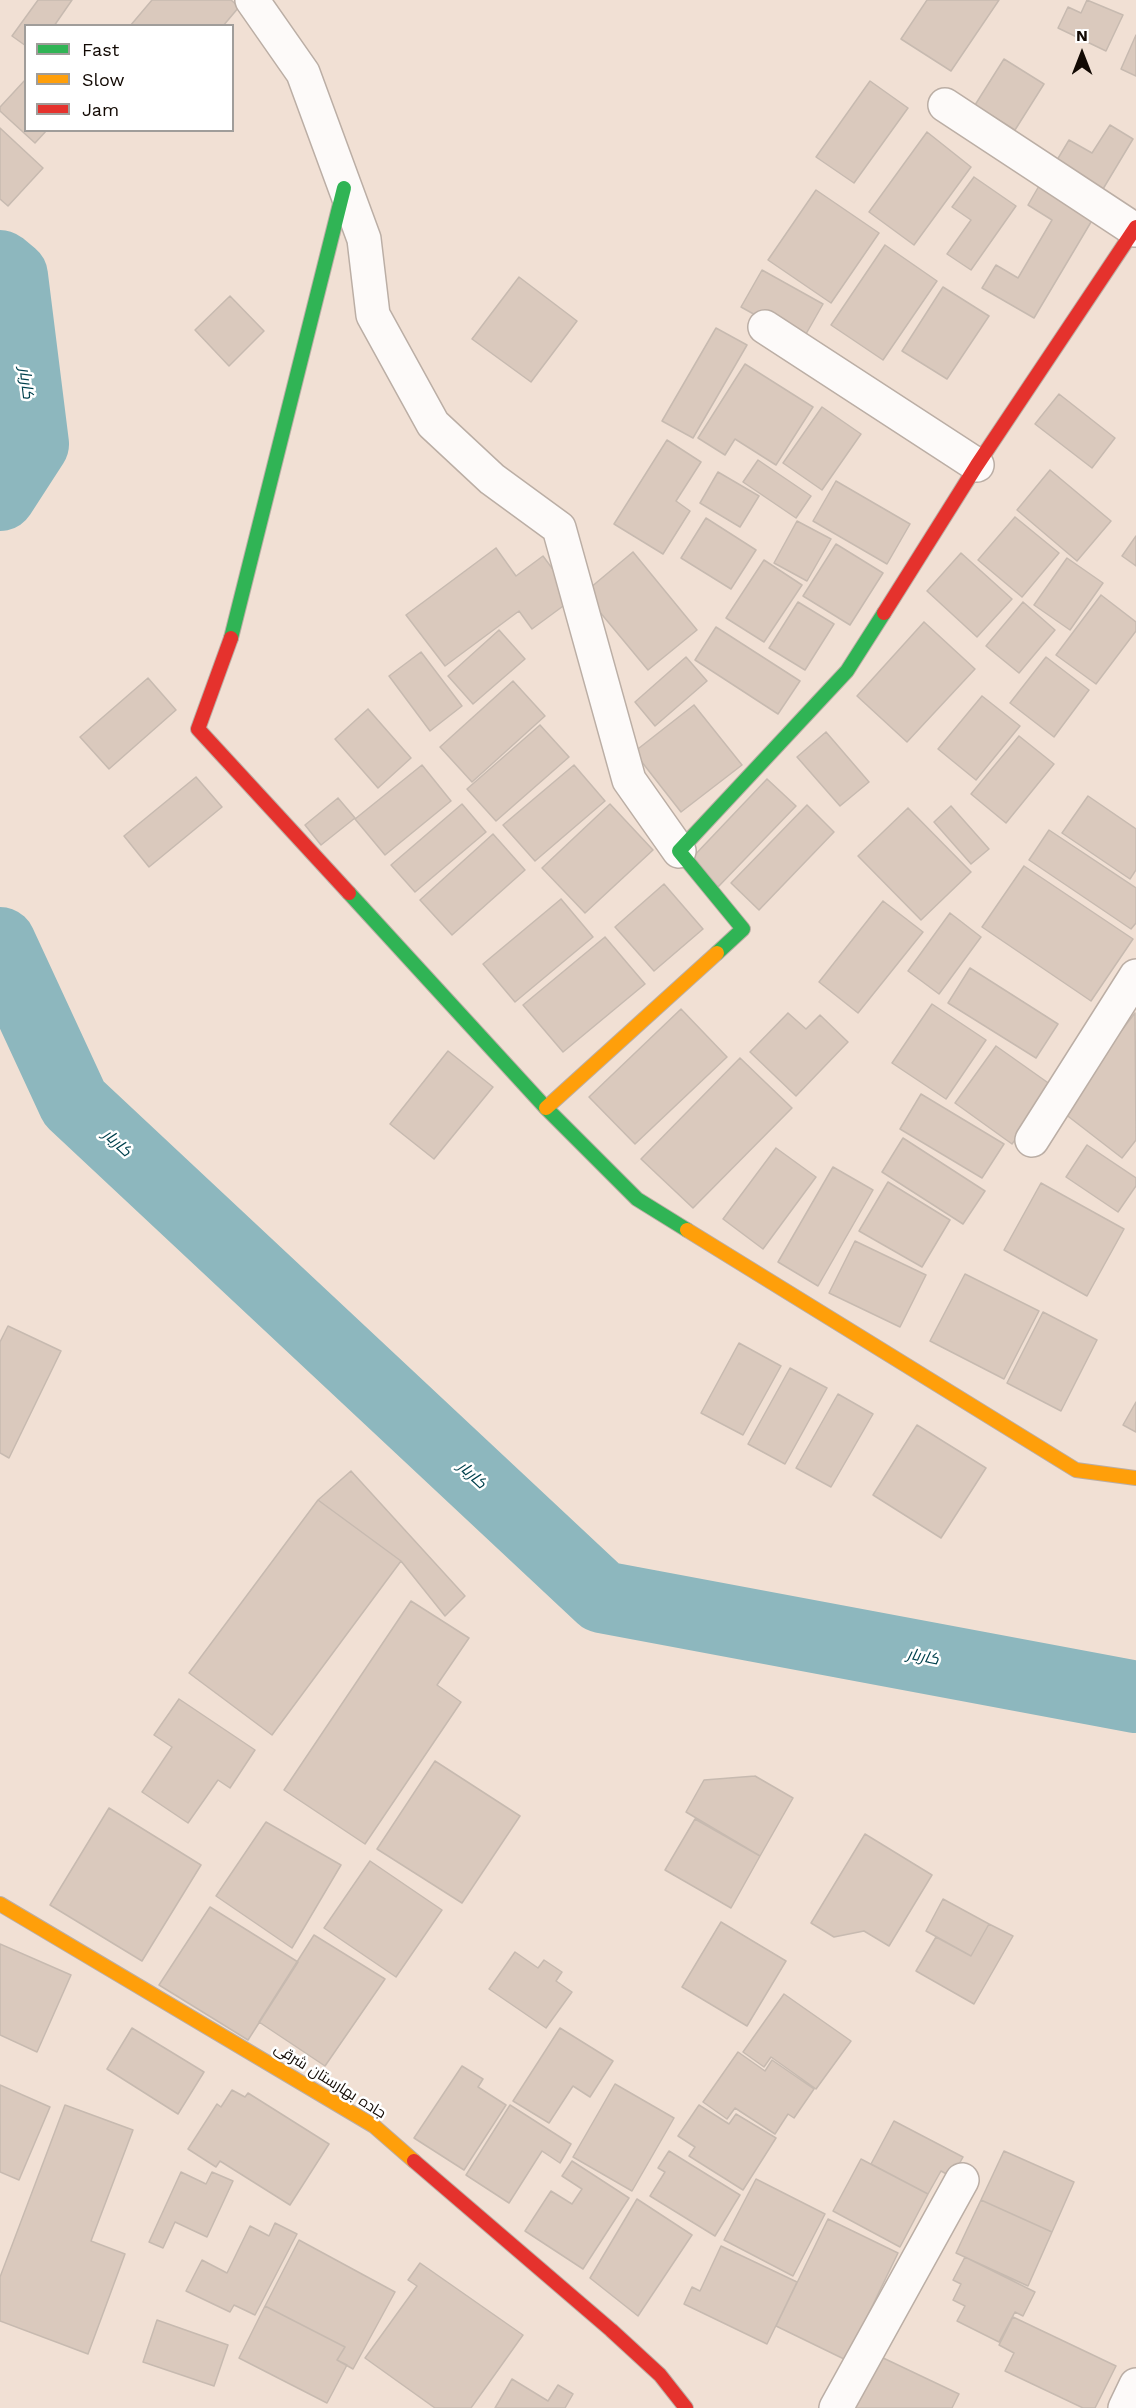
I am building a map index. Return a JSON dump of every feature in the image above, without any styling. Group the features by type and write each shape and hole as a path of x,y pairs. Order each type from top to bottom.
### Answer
{"street":[{"path":"252,0 303,73 364,239 373,315 433,424 492,478 559,528 629,780 679,852 743,929 546,1108"},
{"path":"679,852 847,671 977,465 1135,229 945,105"},
{"path":"344,188 233,632 198,729 546,1108 637,1199 1076,1470 1136,1478"},
{"path":"765,327 977,465"},
{"path":"1032,1140 1136,976"},
{"name":"جاده بهارستان شرقی","path":"0,1904 374,2126 611,2330 660,2375 686,2408"},
{"path":"836,2408 962,2180"},
{"path":"1125,2408 1136,2385"}],"building":[{"path":"38,0 72,0 55,24 24,24 24,45 12,36"},
{"path":"152,0 231,0 239,7 225,24 132,24"},
{"path":"927,0 999,0 951,71 901,39"},
{"path":"1087,0 1123,15 1106,51 1058,28 1068,7 1081,13"},
{"path":"1136,35 1136,76 1121,69"},
{"path":"1004,59 1044,84 1015,130 975,105"},
{"path":"24,81 24,132 45,132 35,143 0,111 0,107"},
{"path":"870,81 908,108 854,183 816,157"},
{"path":"1110,125 1133,139 1100,194 1054,165 1069,140 1092,153"},
{"path":"0,128 43,168 8,206 0,199"},
{"path":"927,132 971,167 914,245 869,212"},
{"path":"974,177 1016,206 971,270 947,254 971,220 952,207"},
{"path":"1043,179 1097,212 1034,318 982,288 996,265 1018,278 1052,220 1028,205"},
{"path":"816,190 879,233 831,303 768,260"},
{"path":"885,245 937,281 883,360 831,325"},
{"path":"762,270 823,304 802,341 741,307"},
{"path":"519,277 577,321 531,382 472,339"},
{"path":"943,287 989,316 947,379 902,351"},
{"path":"230,296 264,331 229,366 195,330"},
{"path":"716,328 747,345 693,438 662,421"},
{"path":"745,364 813,407 776,465 735,439 725,455 698,438"},
{"path":"1059,394 1115,438 1092,468 1035,424"},
{"path":"822,407 861,434 822,490 783,463"},
{"path":"667,440 701,462 676,501 690,511 663,554 614,524"},
{"path":"758,460 811,496 796,518 743,482"},
{"path":"1050,470 1111,521 1077,561 1017,510"},
{"path":"718,472 759,496 740,527 700,503"},
{"path":"836,481 910,524 887,564 813,521"},
{"path":"1015,517 1059,553 1022,597 978,560"},
{"path":"706,518 756,550 731,589 681,558"},
{"path":"797,521 831,539 807,581 774,563"},
{"path":"1136,536 1136,566 1122,556"},
{"path":"836,544 883,573 850,625 803,596"},
{"path":"496,548 516,576 543,556 574,598 532,629 519,611 445,666 406,615"},
{"path":"633,552 697,630 648,670 584,593"},
{"path":"961,553 1012,599 977,637 927,591"},
{"path":"1067,558 1103,583 1070,630 1034,605"},
{"path":"764,560 802,585 764,642 726,618"},
{"path":"1101,595 1136,622 1136,631 1096,684 1056,655"},
{"path":"798,602 834,624 805,670 769,648"},
{"path":"1023,602 1055,630 1019,673 986,646"},
{"path":"924,622 975,669 907,742 857,696"},
{"path":"716,627 800,681 778,714 695,660"},
{"path":"499,630 525,659 473,704 448,676"},
{"path":"421,652 462,706 430,731 389,676"},
{"path":"686,657 707,681 655,726 635,702"},
{"path":"1046,657 1089,690 1054,737 1010,703"},
{"path":"148,678 176,710 109,769 80,737"},
{"path":"513,681 545,716 472,782 440,747"},
{"path":"982,696 1020,726 976,780 938,749"},
{"path":"694,705 742,765 681,812 634,752"},
{"path":"368,709 411,758 378,788 335,739"},
{"path":"540,725 569,757 496,821 467,789"},
{"path":"826,732 869,782 840,806 797,757"},
{"path":"1019,736 1054,764 1006,823 971,794"},
{"path":"422,765 451,801 385,855 355,819"},
{"path":"574,765 605,801 535,861 503,825"},
{"path":"196,777 222,807 149,867 124,836"},
{"path":"767,779 796,806 718,887 690,860"},
{"path":"1088,796 1136,829 1136,870 1130,879 1062,833"},
{"path":"338,798 355,818 321,845 305,825"},
{"path":"462,804 486,832 415,892 391,865"},
{"path":"610,804 653,850 585,913 542,868"},
{"path":"807,805 834,832 759,910 731,883"},
{"path":"951,806 989,849 971,864 934,822"},
{"path":"908,808 971,872 921,920 858,856"},
{"path":"1049,830 1136,888 1136,923 1131,929 1029,860"},
{"path":"493,834 525,870 452,935 420,900"},
{"path":"1024,866 1133,939 1091,1001 982,927"},
{"path":"664,884 703,929 654,971 615,927"},
{"path":"561,899 593,937 515,1002 483,964"},
{"path":"883,901 923,932 858,1013 819,982"},
{"path":"950,913 981,937 939,994 908,971"},
{"path":"605,937 645,984 563,1052 523,1005"},
{"path":"970,968 1058,1024 1036,1058 948,1003"},
{"path":"932,1004 986,1040 946,1099 892,1063"},
{"path":"681,1009 727,1057 635,1144 589,1097"},
{"path":"788,1013 806,1029 820,1015 848,1042 796,1096 750,1052"},
{"path":"1135,1013 1136,1140 1122,1158 1060,1110"},
{"path":"996,1046 1054,1087 1012,1144 955,1103"},
{"path":"448,1051 493,1087 434,1159 390,1124"},
{"path":"740,1058 792,1108 693,1208 641,1159"},
{"path":"921,1094 1004,1144 982,1178 900,1129"},
{"path":"903,1138 985,1191 963,1224 882,1172"},
{"path":"1087,1145 1136,1178 1136,1186 1118,1212 1066,1177"},
{"path":"776,1148 816,1177 763,1249 723,1219"},
{"path":"833,1167 873,1190 818,1286 778,1262"},
{"path":"888,1182 950,1220 922,1267 859,1231"},
{"path":"1041,1183 1124,1229 1087,1296 1004,1250"},
{"path":"855,1241 926,1275 900,1327 829,1293"},
{"path":"965,1274 1039,1311 1004,1379 930,1341"},
{"path":"1043,1312 1097,1340 1061,1411 1007,1383"},
{"path":"8,1326 61,1351 9,1458 0,1453 0,1342"},
{"path":"739,1343 781,1366 743,1435 701,1413"},
{"path":"790,1368 827,1388 785,1464 748,1444"},
{"path":"838,1394 873,1414 831,1487 796,1468"},
{"path":"1136,1402 1136,1432 1123,1425"},
{"path":"917,1425 986,1468 941,1538 873,1495"},
{"path":"351,1471 465,1596 445,1616 401,1561 318,1500"},
{"path":"318,1500 401,1561 272,1735 189,1673"},
{"path":"411,1601 469,1638 437,1685 461,1702 365,1844 284,1790"},
{"path":"179,1699 255,1750 230,1788 218,1780 188,1823 142,1792 172,1747 154,1735"},
{"path":"435,1761 520,1816 462,1903 377,1849"},
{"path":"755,1776 793,1798 760,1856 686,1812 704,1780"},
{"path":"109,1808 201,1865 142,1961 50,1905"},
{"path":"695,1819 760,1856 731,1908 665,1870"},
{"path":"266,1822 341,1865 292,1948 216,1896"},
{"path":"865,1834 932,1875 889,1946 864,1931 834,1937 811,1923"},
{"path":"370,1861 442,1910 396,1977 324,1928"},
{"path":"943,1899 989,1924 971,1956 926,1931"},
{"path":"210,1907 298,1962 248,2040 159,1985"},
{"path":"721,1922 786,1961 747,2026 682,1987"},
{"path":"989,1924 1013,1936 974,2004 916,1971 936,1937 971,1956"},
{"path":"314,1935 385,1979 325,2066 259,2022"},
{"path":"0,1944 71,1975 37,2052 0,2035"},
{"path":"515,1952 538,1968 544,1960 562,1972 556,1981 572,1992 546,2028 489,1989"},
{"path":"784,1994 851,2041 816,2089 771,2057 764,2067 743,2052"},
{"path":"132,2028 204,2072 178,2114 107,2069"},
{"path":"560,2028 613,2061 590,2097 573,2086 549,2123 513,2101"},
{"path":"738,2052 765,2071 772,2060 814,2089 794,2118 788,2114 775,2134 735,2108 727,2119 703,2102"},
{"path":"462,2066 483,2079 478,2087 506,2105 464,2170 414,2138"},
{"path":"615,2084 674,2118 632,2191 573,2157"},
{"path":"0,2085 50,2107 19,2180 0,2172"},
{"path":"232,2090 245,2097 248,2093 329,2144 290,2205 220,2161 216,2167 188,2149 217,2104 221,2107"},
{"path":"65,2105 133,2130 91,2241 125,2254 88,2354 0,2321 0,2277"},
{"path":"510,2105 571,2144 560,2163 542,2151 509,2203 466,2175"},
{"path":"699,2105 729,2124 736,2114 776,2138 743,2190 689,2156 695,2147 678,2136"},
{"path":"894,2121 963,2157 952,2177 941,2171 928,2194 871,2164"},
{"path":"669,2151 740,2195 715,2236 650,2196 665,2172 658,2168"},
{"path":"1004,2151 1074,2182 1052,2232 981,2200"},
{"path":"861,2159 928,2194 900,2247 833,2211"},
{"path":"572,2161 629,2198 583,2269 525,2231 551,2191 572,2204 582,2189 562,2176"},
{"path":"181,2172 206,2184 212,2172 233,2181 207,2237 175,2222 163,2248 149,2242"},
{"path":"756,2179 825,2214 793,2276 724,2240"},
{"path":"637,2199 692,2235 638,2316 590,2278"},
{"path":"981,2200 1052,2232 1028,2286 956,2253"},
{"path":"828,2219 898,2253 846,2360 776,2326"},
{"path":"275,2223 297,2234 255,2315 234,2305 230,2312 186,2291 202,2260 227,2273 250,2226 269,2236"},
{"path":"299,2240 395,2292 353,2369 337,2360 345,2347 265,2306"},
{"path":"721,2246 797,2282 767,2344 684,2304 692,2287 700,2291"},
{"path":"965,2257 1035,2292 1023,2316 1015,2312 999,2342 957,2321 965,2306 953,2300 961,2284 953,2280"},
{"path":"420,2263 523,2335 471,2408 435,2408 365,2358 417,2286 408,2280"},
{"path":"265,2306 345,2347 337,2360 347,2365 327,2403 239,2358"},
{"path":"1013,2317 1116,2366 1095,2408 1083,2408 1005,2371 1014,2353 999,2345"},
{"path":"157,2320 228,2345 214,2386 143,2362"},
{"path":"879,2356 959,2394 952,2408 855,2408"},
{"path":"512,2379 548,2401 558,2385 573,2394 565,2408 495,2408"}],"waterway":[{"name":"کاربار","path":"0,266 12,276 33,444 0,495"},
{"name":"کاربار","path":"0,943 74,1103 602,1597 1136,1697"}],"traffic: fast":[{"path":"231,638 344,188"},
{"path":"717,953 743,929 679,851 847,671 884,613"},
{"path":"349,893 546,1108 637,1199 687,1230"}],"traffic: slow":[{"path":"546,1108 717,953"},
{"path":"687,1230 1076,1470 1136,1478"},
{"path":"0,1904 374,2126 414,2161"}],"traffic: jam":[{"path":"884,613 977,465 1136,227"},
{"path":"231,638 198,729 349,893"},
{"path":"414,2161 611,2330 660,2375 686,2408"}]}
